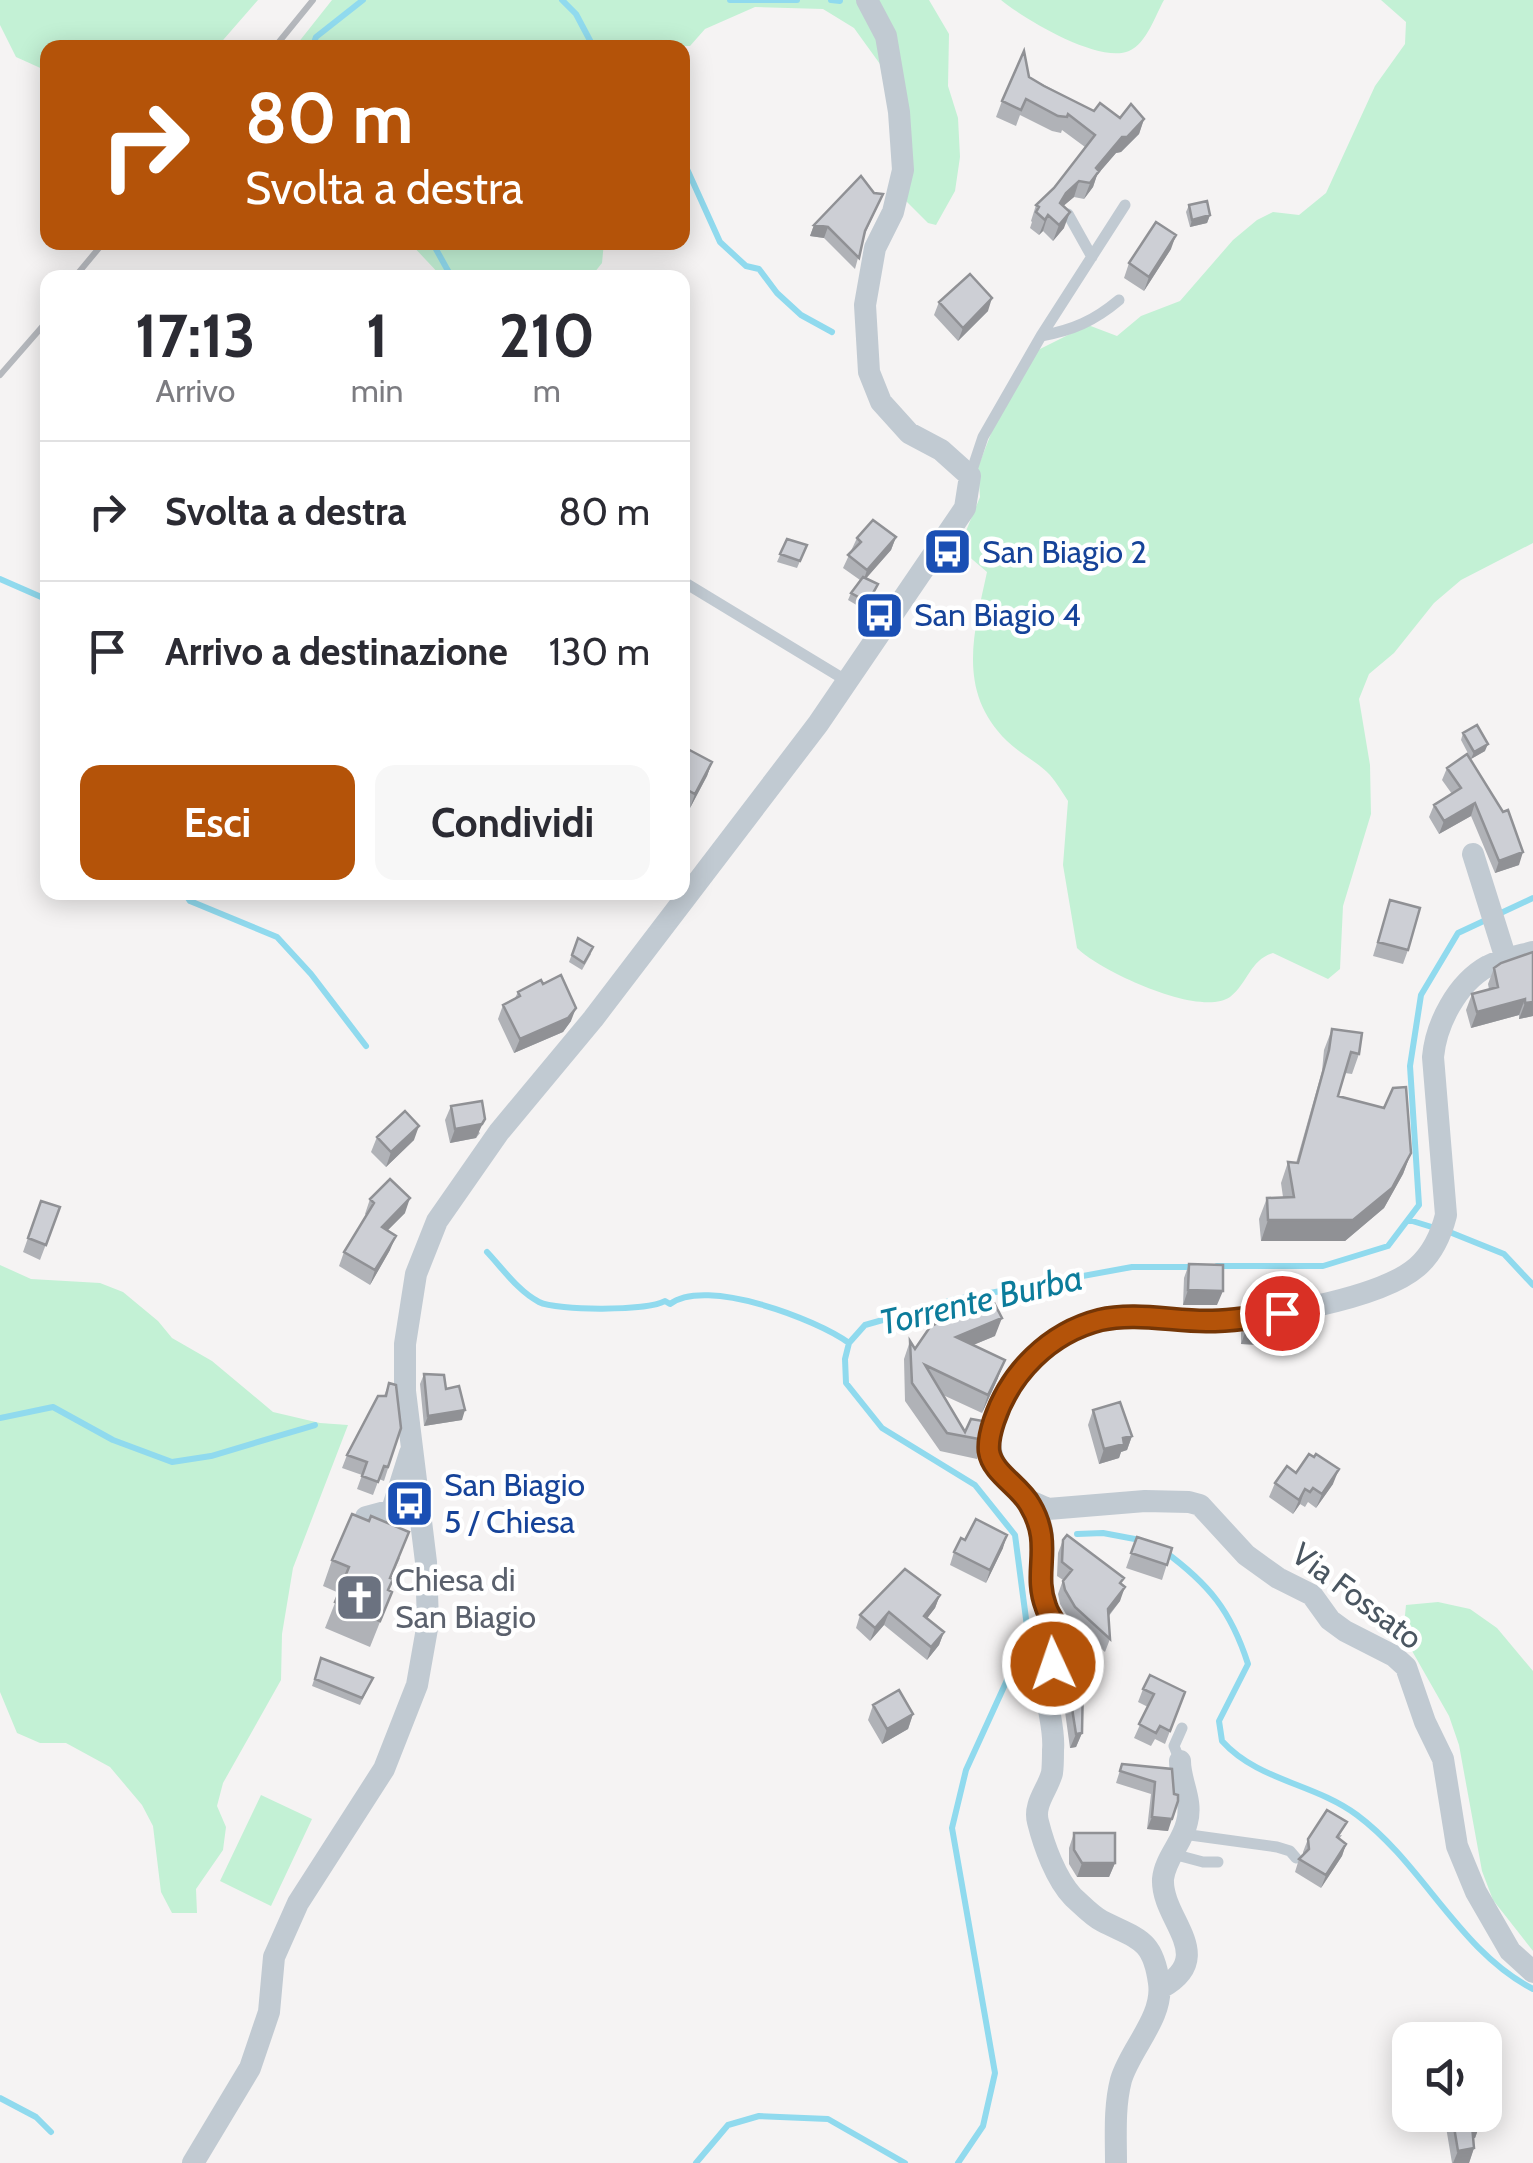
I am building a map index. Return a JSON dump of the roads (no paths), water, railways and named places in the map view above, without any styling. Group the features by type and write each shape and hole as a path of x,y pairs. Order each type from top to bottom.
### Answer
{"street":[{"path":"690,892 818,724 965,508 970,476 941,450 909,433 882,402 869,372 865,305 875,248 893,212 903,170 886,36 867,0"},
{"path":"1473,854 1506,959"},
{"path":"192,2163 250,2068 269,2012 274,1956 298,1903 384,1769 417,1684 428,1623 426,1562 405,1391 405,1344 416,1274 437,1221 499,1132 684,900"},
{"path":"1116,2163 1115,2123 1121,2078 1152,2016 1160,1988 1154,1958 1138,1936 1098,1919 1069,1893 1046,1848 1036,1816 1051,1775 1054,1743 1047,1684 1060,1643 1058,1629 1045,1606 1040,1572 1044,1558 1042,1526 1024,1496 993,1463 988,1446 992,1428 1017,1375 1055,1341 1089,1324 1111,1318 1244,1319 1324,1305 1394,1281 1418,1266 1434,1246 1446,1215 1432,1057 1434,1042 1452,1002 1467,983 1486,967 1533,952"},
{"path":"366,1517 392,1510 414,1441"},
{"name":"Via Fossato","path":"1024,1496 1048,1508 1146,1501 1200,1506 1246,1555 1278,1578 1312,1595 1330,1620 1345,1631 1394,1656 1406,1667 1425,1722 1443,1758 1458,1846 1476,1892 1510,1951 1533,1972"},
{"path":"1160,1988 1182,1971 1188,1952 1163,1882 1188,1819 1188,1792 1177,1764"}],"lane":[{"path":"970,476 983,437 1041,336 1126,205"},
{"path":"1068,214 1092,257"},
{"path":"1041,336 1065,332 1098,318 1119,300"},
{"path":"690,586 847,681"},
{"path":"1177,1764 1174,1746 1182,1728"},
{"path":"1178,1844 1277,1847 1290,1851 1296,1858"},
{"path":"1178,1844 1204,1862 1218,1862"}],"waterway":[{"path":"315,40 363,0"},
{"path":"562,0 576,14 590,40"},
{"path":"730,0 797,0"},
{"path":"831,0 840,1"},
{"path":"690,176 720,242 746,266 759,269 801,315 832,332"},
{"path":"436,250 448,270"},
{"path":"0,579 40,596"},
{"name":"Torrente Burba","path":"1217,1266 1323,1266 1388,1246 1419,1205 1410,1066 1421,995 1458,933 1533,898"},
{"path":"189,900 277,937 366,1046"},
{"path":"1409,1220 1435,1228"},
{"path":"1447,1231 1504,1254 1533,1285"},
{"path":"487,1252 524,1292 549,1305 622,1308 665,1301 670,1304 709,1295 734,1298 787,1313 849,1343"},
{"name":"Torrente Burba","path":"958,2163 983,2126 995,2073 952,1828 966,1770 1028,1634 1015,1535 975,1485 882,1428 846,1383 849,1343 865,1325 957,1299 1132,1267 1194,1267"},
{"path":"0,1418 53,1407 113,1440 172,1462 211,1456 315,1425"},
{"path":"1077,1534 1103,1533 1140,1540"},
{"path":"1164,1551 1194,1575 1216,1600 1234,1629 1248,1664 1219,1721 1222,1741 1252,1765 1357,1815 1402,1858 1484,1953 1533,1989"},
{"path":"0,2098 36,2117 51,2132"},
{"name":"Torrente Burba","path":"696,2163 728,2125 759,2116 828,2119 905,2163"}],"railway":[{"path":"280,40 313,0"},
{"path":"81,270 97,250"},
{"path":"0,375 40,329"}],"place":[{"name":"San Biagio 2","path":"947,552"},
{"name":"San Biagio 4","path":"879,615"},
{"name":"San Biagio 5 / Chiesa","path":"409,1503"},
{"name":"Chiesa di San Biagio","path":"360,1598"}]}
